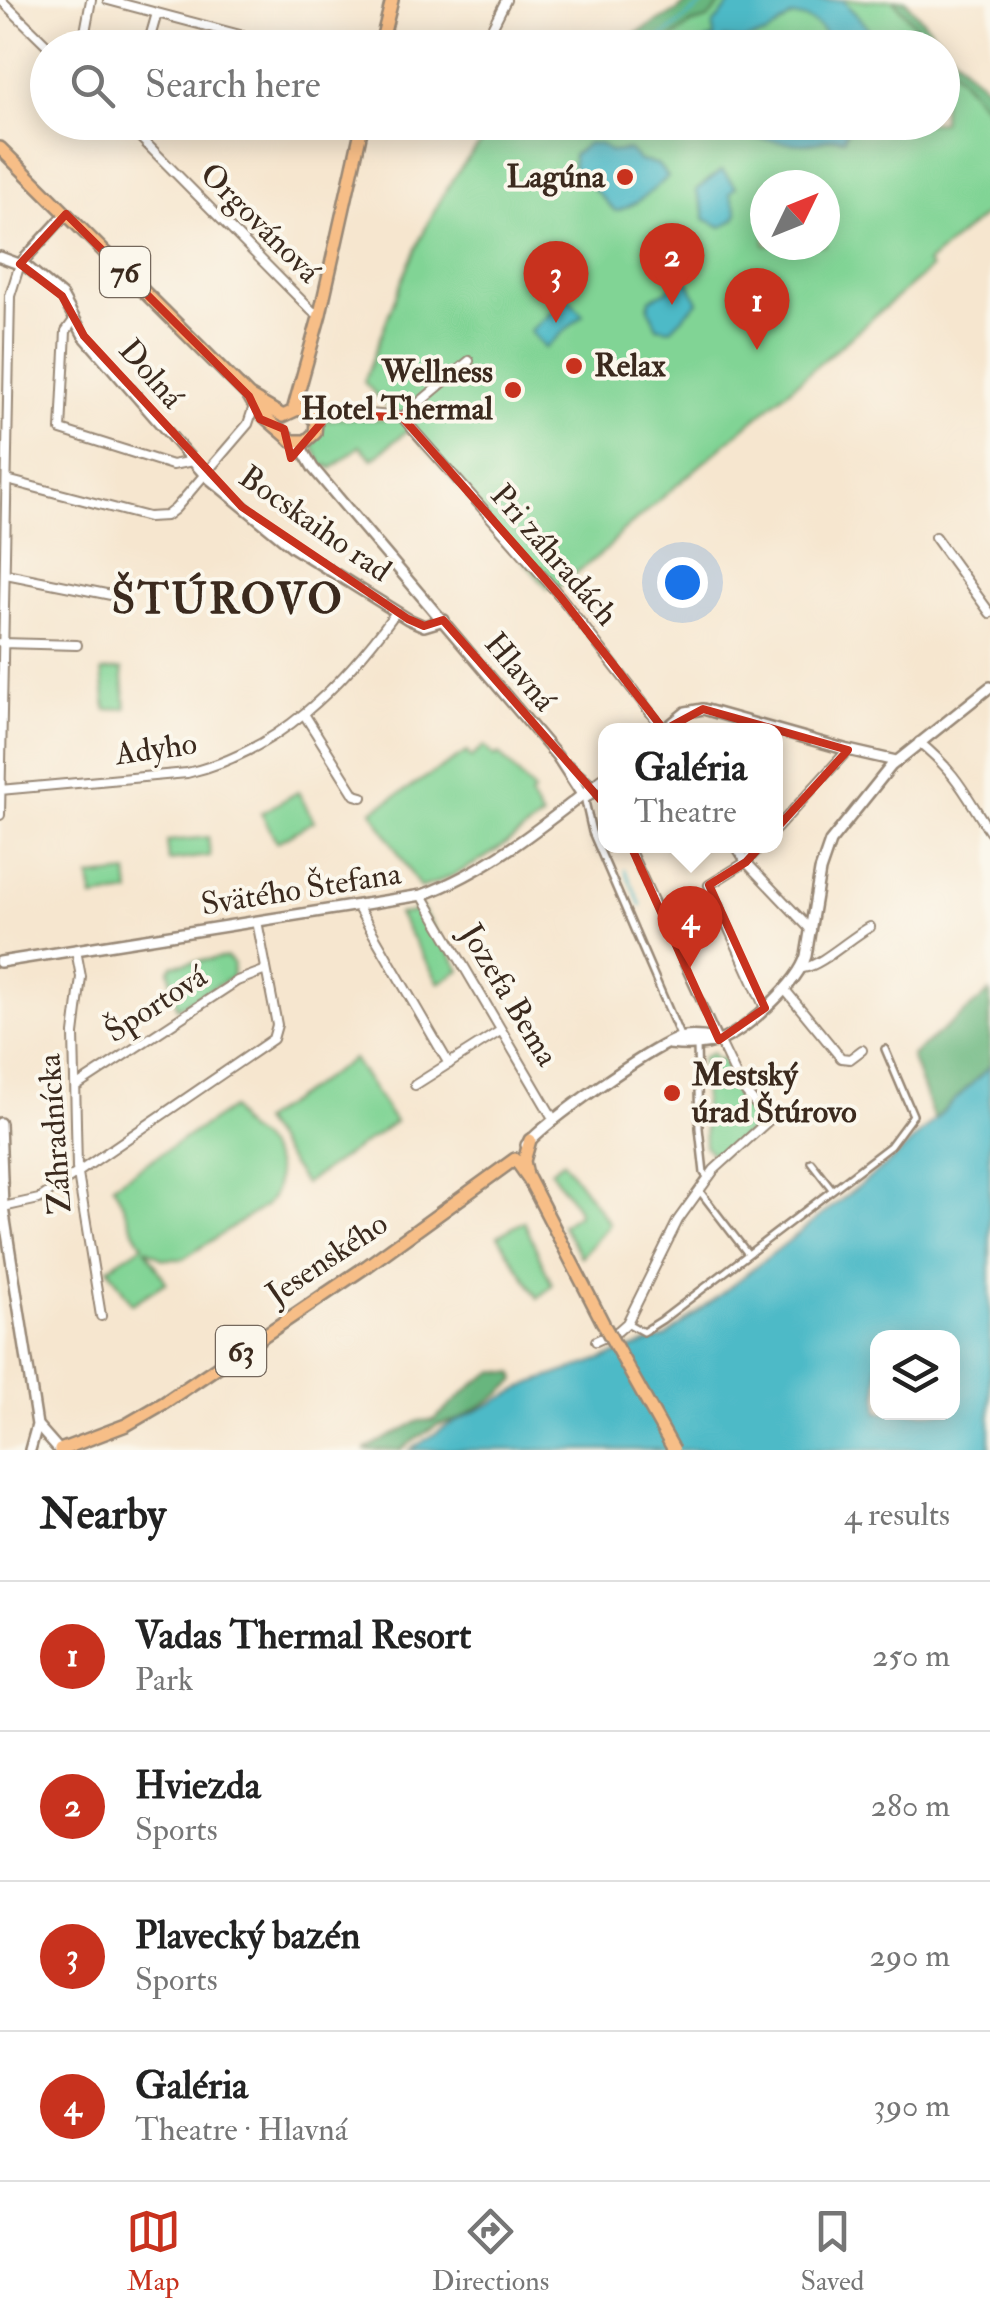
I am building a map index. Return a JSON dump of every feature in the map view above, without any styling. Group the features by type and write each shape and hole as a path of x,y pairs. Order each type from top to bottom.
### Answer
{"main road":[{"path":"384,30 392,0"},
{"path":"288,418 301,390 359,140"},
{"name":"76","path":"0,148 255,402 267,420 312,417"},
{"path":"304,441 312,417 306,370"},
{"path":"255,402 284,404 301,390"},
{"name":"76","path":"255,402 288,418"},
{"name":"76","path":"288,418 290,440 304,441"},
{"path":"525,1180 524,1161 530,1140"},
{"path":"517,1163 674,1450"},
{"name":"Jesenského","path":"59,1450 126,1424 164,1404 517,1163"},
{"path":"497,1174 525,1180"}],"street":[{"path":"1,0 32,30"},
{"path":"85,30 90,0"},
{"path":"108,0 217,30"},
{"path":"491,30 506,0"},
{"path":"152,30 157,13"},
{"name":"Orgovánová","path":"143,140 320,314"},
{"path":"0,815 10,296 20,264 66,214"},
{"name":"Dolná","path":"0,256 20,264 62,296 74,320 205,475"},
{"path":"74,320 66,331 61,430 172,464 193,461"},
{"path":"312,417 347,412 402,417 468,361"},
{"path":"248,424 255,402"},
{"name":"Pri záhradách","path":"402,417 560,596 659,723"},
{"path":"8,480 156,518 176,509 248,424 258,418 267,420"},
{"name":"Hlavná","path":"304,441 322,476 557,756 584,798 598,845"},
{"name":"Bocskaiho rad","path":"205,475 294,548 396,612"},
{"path":"935,537 990,612"},
{"path":"6,574 116,596"},
{"name":"Hlavná","path":"396,612 424,626 444,620"},
{"name":"Adyho","path":"0,790 148,778 214,766 250,751 304,714 339,680 396,612"},
{"path":"2,643 77,645"},
{"path":"669,1044 719,1040 786,991 802,968 820,871 830,842 896,761 990,686"},
{"path":"673,723 686,712 704,709 753,723"},
{"path":"304,714 354,795 362,797"},
{"path":"783,731 896,761"},
{"path":"919,742 964,788 990,832"},
{"path":"783,821 848,750"},
{"name":"Hlavná","path":"557,756 598,794"},
{"name":"Svätého Štefana","path":"0,962 422,895 464,876 584,798 598,785"},
{"name":"Hlavná","path":"601,853 681,1038"},
{"path":"596,1340 627,1323 678,1220 708,1178 769,1120 742,1088 632,853"},
{"path":"740,853 811,930"},
{"path":"754,853 708,885 765,1008"},
{"name":"Jozefa Bema","path":"422,895 554,1120"},
{"path":"357,906 449,1064"},
{"path":"3,1208 39,1199 273,1039 277,1025 257,921"},
{"path":"802,968 812,967 870,927"},
{"name":"Záhradnícka","path":"76,950 81,977 74,1034 78,1174 100,1316"},
{"name":"Športová","path":"77,1086 237,982 266,970"},
{"path":"786,991 841,1058 850,1059 862,1050"},
{"path":"415,1085 500,1031"},
{"path":"517,1163 530,1140 554,1120 669,1044 681,1038 719,1040"},
{"path":"697,1046 698,1128 704,1174 708,1178"},
{"path":"627,1323 643,1332 662,1320 890,1146 913,1115 885,1049"},
{"path":"0,1123 3,1208 36,1425 30,1450"},
{"path":"811,1162 832,1190"},
{"path":"701,1192 748,1254"},
{"path":"36,1425 59,1450"}],"highlighted area":[{"path":"66,214 249,396 260,419 284,429 291,458 328,415 402,417 560,596 664,730 703,709 848,750 746,862 709,885 765,1008 719,1040 620,822 443,620 424,626 408,619 242,507 84,336 62,296 20,264"}],"green space":[{"path":"690,0 893,0 919,30 643,30"},
{"path":"690,0 725,0 708,19 683,30 642,30"},
{"path":"893,0 905,0 932,30 919,30"},
{"path":"960,62 990,89 990,113 960,78"},
{"path":"960,78 990,113 990,210 927,263 931,268 607,549 557,588 548,589 409,429 373,459 360,446 331,469 328,465 324,469 313,446 324,421 399,420 364,382 420,240 459,170 485,140 960,140"},
{"path":"122,669 126,708 106,710 102,671"},
{"path":"484,746 495,757 499,754 534,792 530,796 542,818 469,867 420,888 372,811 467,752 471,758"},
{"path":"298,792 314,821 277,842 261,813"},
{"path":"208,837 210,856 169,861 167,841"},
{"path":"128,873 130,893 93,898 90,877"},
{"path":"418,903 460,970 439,983 398,914 415,912 414,904"},
{"path":"226,957 234,964 232,977 177,1008 169,970 173,965"},
{"path":"990,992 990,1066 934,1120 911,1056"},
{"path":"712,1053 717,1061 722,1058 737,1090 762,1122 719,1156 705,1146 702,1058"},
{"path":"353,1059 395,1122 304,1184 261,1121"},
{"path":"231,1108 241,1125 266,1146 275,1163 277,1181 271,1198 265,1206 183,1259 163,1259 145,1248 166,1282 132,1304 108,1268 143,1245 113,1185"},
{"path":"563,1161 610,1224 581,1257 562,1225 578,1214 577,1208 551,1171"},
{"path":"524,1221 552,1285 538,1298 498,1236"},
{"path":"495,1371 514,1373 516,1380 458,1420 437,1425 400,1450 364,1450 419,1421 434,1420 474,1384"}],"water":[{"path":"734,0 843,0 869,30 822,30 807,19 792,16 773,30 713,30 713,25"},
{"path":"771,140 825,140 805,144"},
{"name":"Lagúna","path":"588,143 599,144 611,152 629,150 640,161 657,164 668,177 636,203 615,211 573,167 573,155"},
{"path":"722,170 736,187 730,193 738,213 722,227 704,219 696,190"},
{"path":"675,281 688,281 698,302 671,329 657,327 648,307 650,299 667,291"},
{"path":"568,298 583,315 545,348 530,331"},
{"path":"990,1066 990,1450 410,1450 445,1427 532,1383 666,1337 896,1157"}],"waterway":[{"path":"671,30 708,0"},
{"path":"625,870 641,905"}],"place":[{"name":"Lagúna","path":"625,177"},
{"name":"Hviezda","path":"672,305"},
{"name":"Plavecký bazén","path":"556,323"},
{"name":"Vadas Thermal Resort","path":"757,350"},
{"name":"Relax","path":"574,366"},
{"name":"Wellness Hotel Thermal","path":"513,390"},
{"name":"Galéria","path":"690,968"},
{"name":"Mestský úrad Štúrovo","path":"672,1093"}],"district":[{"name":"ŠTÚROVO","path":"228,600"}]}
